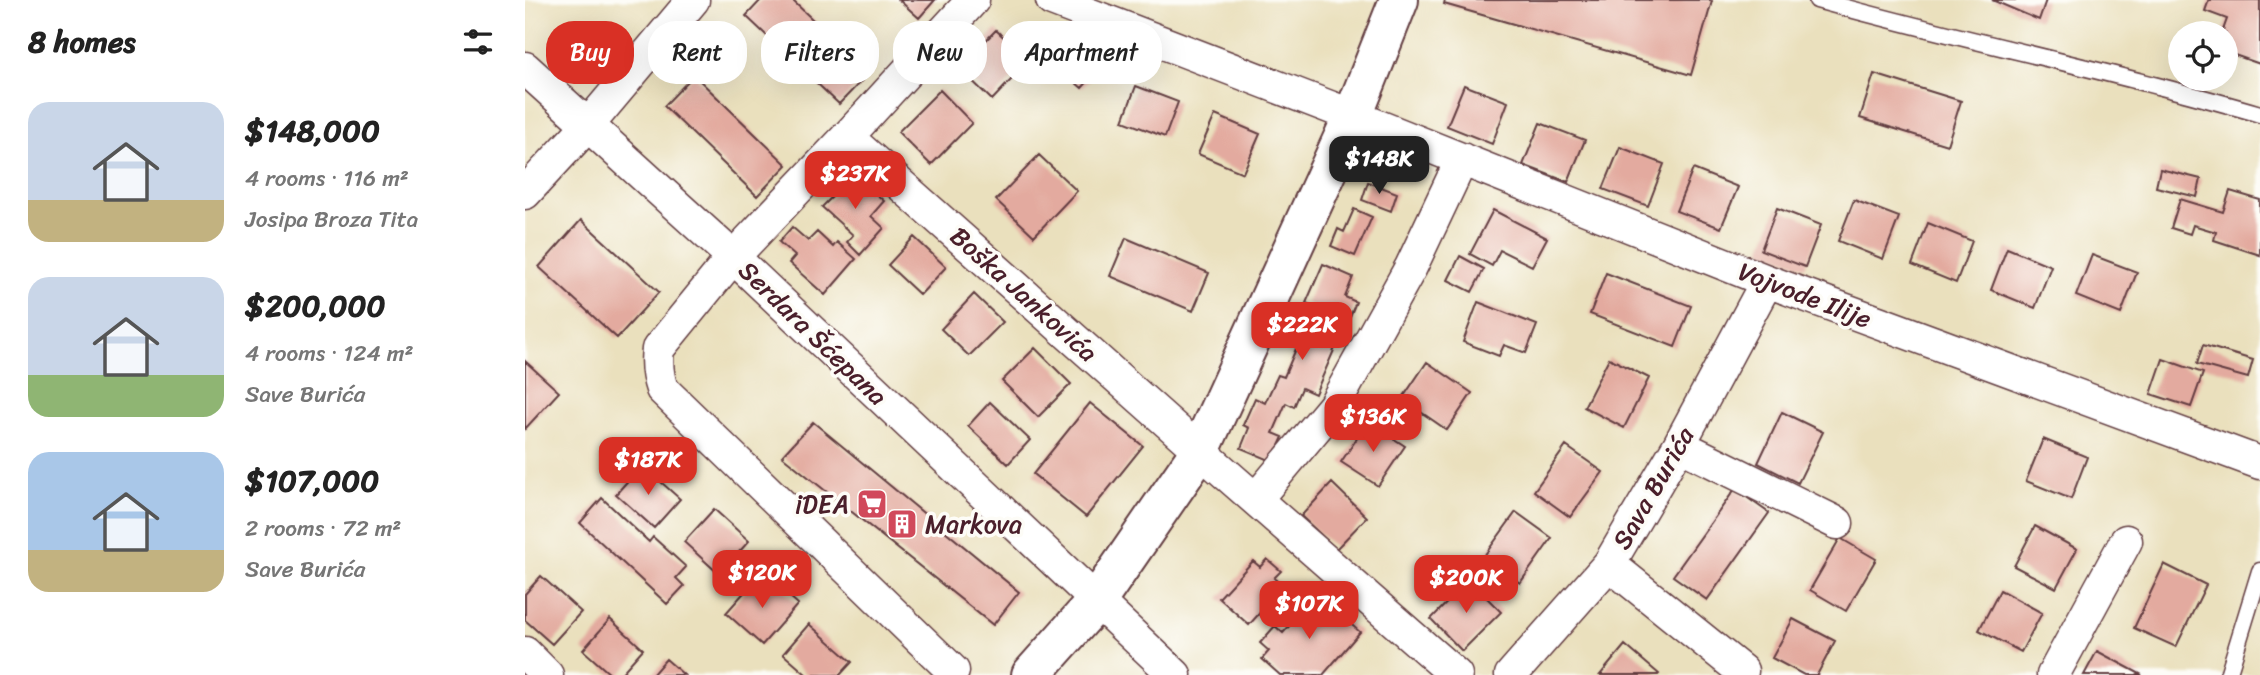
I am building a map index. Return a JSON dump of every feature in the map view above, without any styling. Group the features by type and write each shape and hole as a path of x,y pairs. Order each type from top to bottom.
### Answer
{"street":[{"path":"525,193 588,125 694,0"},
{"path":"953,671 662,389 657,377 656,362 658,349 733,257 973,0"},
{"name":"Vojvode Ilije","path":"1052,0 1353,116 1767,281 2260,463"},
{"path":"1031,675 1096,602 1200,451 1353,116 1399,0"},
{"name":"Serdara Šćepana","path":"525,68 733,257 1175,675"},
{"name":"Boška Jankovića","path":"847,138 1457,675"},
{"path":"1256,499 1334,406 1411,267 1462,159"},
{"name":"Sava Burića","path":"1511,675 1609,564 1679,445 1767,281"},
{"path":"1679,445 1837,523"},
{"path":"2053,675 2126,541"},
{"path":"1609,564 1742,671"},
{"path":"525,653 547,675"}],"lane":[{"path":"1817,0 1927,31 2183,92 2260,114"},
{"path":"2228,675 2260,571"}],"building":[{"path":"761,0 792,0 814,21 761,21 761,30 746,16"},
{"path":"899,0 935,0 919,18"},
{"path":"1445,0 1712,1 1691,75 1444,4"},
{"path":"1992,0 2046,0 2039,20"},
{"path":"2209,0 2260,0 2260,64 2238,56 2238,21 2226,21 2227,19 2205,11"},
{"path":"996,30 1001,35 1001,84 1007,84 992,100 976,84 987,84 987,39"},
{"path":"1874,74 1961,101 1947,145 1860,118"},
{"path":"685,84 703,84 787,165 757,196 664,106"},
{"path":"818,84 858,84 839,104"},
{"path":"1464,85 1508,102 1492,144 1447,126"},
{"path":"1136,86 1178,102 1165,137 1123,121"},
{"path":"940,90 972,123 931,165 898,132"},
{"path":"1215,115 1260,134 1243,173 1198,154"},
{"path":"1540,123 1585,140 1568,182 1523,165"},
{"path":"1620,147 1664,164 1648,206 1603,189"},
{"path":"1039,155 1077,191 1034,236 996,200"},
{"path":"1693,169 1738,187 1721,228 1676,211"},
{"path":"2160,169 2201,179 2197,197 2156,187"},
{"path":"844,172 863,189 866,185 884,201 871,216 884,228 860,255 847,242 853,235 822,207 834,195 828,190"},
{"path":"1368,182 1397,193 1391,211 1362,200"},
{"path":"2230,191 2260,200 2260,255 2214,240 2216,232 2193,225 2190,234 2171,228 2180,199 2223,212"},
{"path":"1854,200 1899,217 1883,259 1838,241"},
{"path":"1777,208 1821,225 1805,267 1761,250"},
{"path":"1354,209 1372,217 1355,256 1331,246 1338,229 1344,232"},
{"path":"1493,210 1547,238 1532,266 1500,250 1492,266 1470,254"},
{"path":"581,220 659,292 617,338 539,267"},
{"path":"1928,223 1972,241 1956,283 1912,265"},
{"path":"792,227 808,241 817,232 833,247 837,242 856,259 825,295 789,263 795,256 779,242"},
{"path":"914,237 946,267 920,295 888,265"},
{"path":"1126,238 1209,273 1193,311 1110,276"},
{"path":"2007,248 2051,266 2035,308 1991,290"},
{"path":"2092,255 2137,272 2121,314 2076,296"},
{"path":"1460,256 1484,269 1472,292 1448,280"},
{"path":"1323,264 1353,277 1345,297 1356,302 1349,319 1342,315 1329,345 1335,348 1315,394 1302,388 1294,407 1286,403 1273,433 1283,437 1272,461 1241,448 1249,428 1243,425 1255,398 1265,403 1278,375 1284,377 1304,330 1308,331 1317,308 1306,303"},
{"path":"1606,273 1691,306 1675,347 1590,314"},
{"path":"974,294 1003,322 969,356 941,329"},
{"path":"1478,302 1537,325 1526,353 1504,345 1499,356 1463,342"},
{"path":"2203,345 2253,360 2248,378 2197,364"},
{"path":"1035,348 1071,384 1038,417 1002,381"},
{"path":"1609,358 1649,378 1624,428 1584,407"},
{"path":"2163,359 2203,373 2191,407 2151,394"},
{"path":"525,361 559,392 525,429"},
{"path":"1427,362 1472,393 1447,430 1402,399"},
{"path":"990,402 1030,440 1008,464 968,426"},
{"path":"1090,403 1143,446 1086,517 1033,474"},
{"path":"1782,412 1823,432 1798,483 1758,463"},
{"name":"Markova","path":"813,422 1019,592 993,625 782,456"},
{"path":"1368,422 1405,446 1378,486 1341,462"},
{"path":"2043,439 2087,457 2071,499 2026,481"},
{"path":"1566,446 1603,472 1570,517 1534,491"},
{"path":"642,465 680,499 654,528 616,494"},
{"path":"1332,483 1367,517 1336,549 1301,516"},
{"path":"1735,489 1769,513 1707,600 1673,576"},
{"path":"602,498 649,542 653,537 686,567 676,578 684,586 667,604 580,523"},
{"path":"714,509 749,541 719,574 684,542"},
{"path":"1516,512 1552,538 1520,583 1484,556"},
{"path":"2035,526 2077,549 2056,588 2014,566"},
{"path":"1840,538 1876,559 1846,611 1810,590"},
{"path":"1267,559 1281,571 1274,578 1283,587 1249,625 1219,598 1253,561 1260,567"},
{"path":"2164,564 2206,585 2176,647 2134,628"},
{"path":"541,576 581,612 552,644 525,620 525,594"},
{"path":"757,578 772,591 778,586 798,604 762,645 726,613"},
{"path":"1469,580 1501,612 1462,651 1431,619"},
{"path":"2000,590 2042,613 2021,652 1979,630"},
{"path":"1317,595 1360,632 1323,675 1280,675 1262,659 1269,651 1260,643 1275,626 1283,633"},
{"path":"610,619 643,649 620,675 611,675 583,650"},
{"path":"1793,619 1835,641 1817,675 1804,675 1772,658"},
{"path":"809,624 852,662 840,675 807,675 783,654"},
{"path":"1625,645 1659,674 1600,675"},
{"path":"2097,651 2142,675 2084,675"},
{"path":"666,659 684,675 652,675"}],"place":[{"name":"iDEA","path":"872,504"},
{"name":"Markova","path":"902,524"}]}
